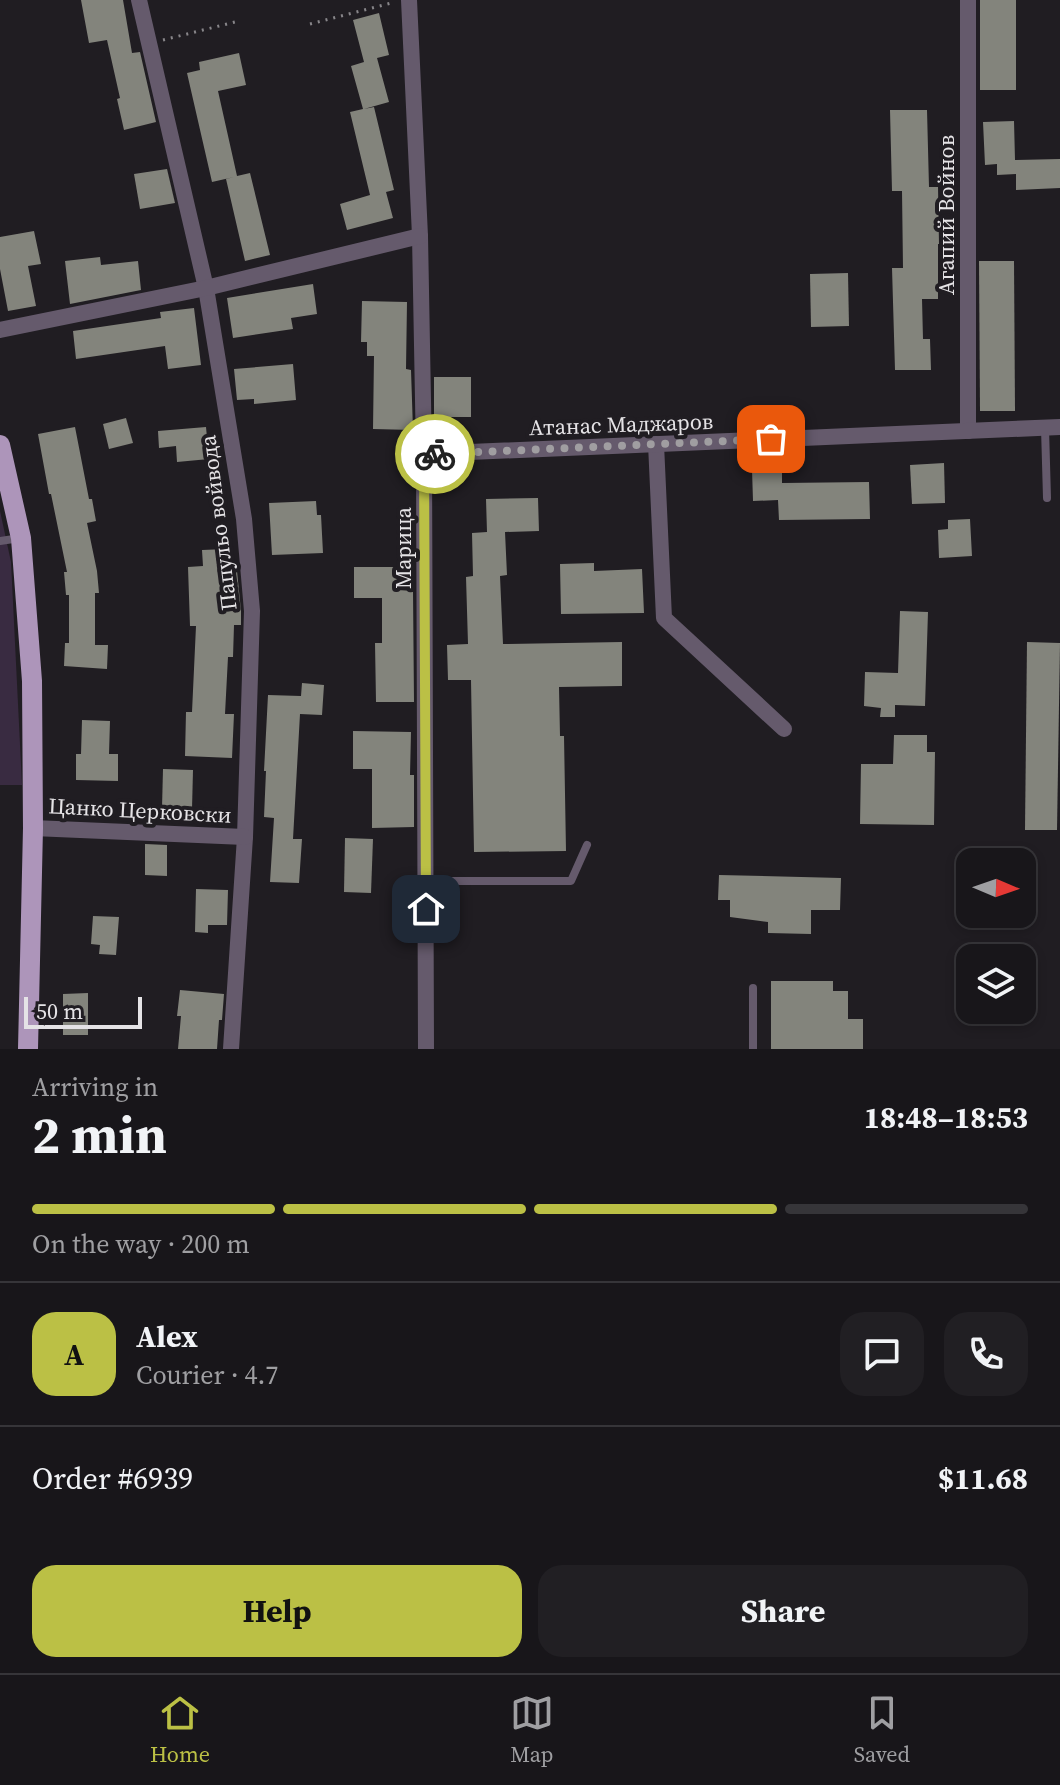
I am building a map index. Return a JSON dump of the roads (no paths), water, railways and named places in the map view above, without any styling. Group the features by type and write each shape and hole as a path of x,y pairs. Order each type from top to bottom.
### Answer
{"main road":[{"path":"0,445 21,538 32,681 33,828 28,1049"}],"street":[{"name":"Папульо войвода","path":"139,0 206,288 244,519 252,611 245,837 231,1049"},
{"name":"Марица","path":"409,0 420,236 424,454 426,1049"},
{"name":"Агапий Войнов","path":"968,0 968,431"},
{"path":"0,330 206,288 420,236"},
{"name":"Атанас Маджаров","path":"424,454 1053,427"},
{"path":"656,444 664,618 784,729"},
{"name":"Цанко Церковски","path":"33,828 245,837"}],"lane":[{"path":"1047,498 1053,427"},
{"path":"0,541 21,538"},
{"path":"426,881 571,881 587,845"},
{"path":"753,988 753,1049"}]}
